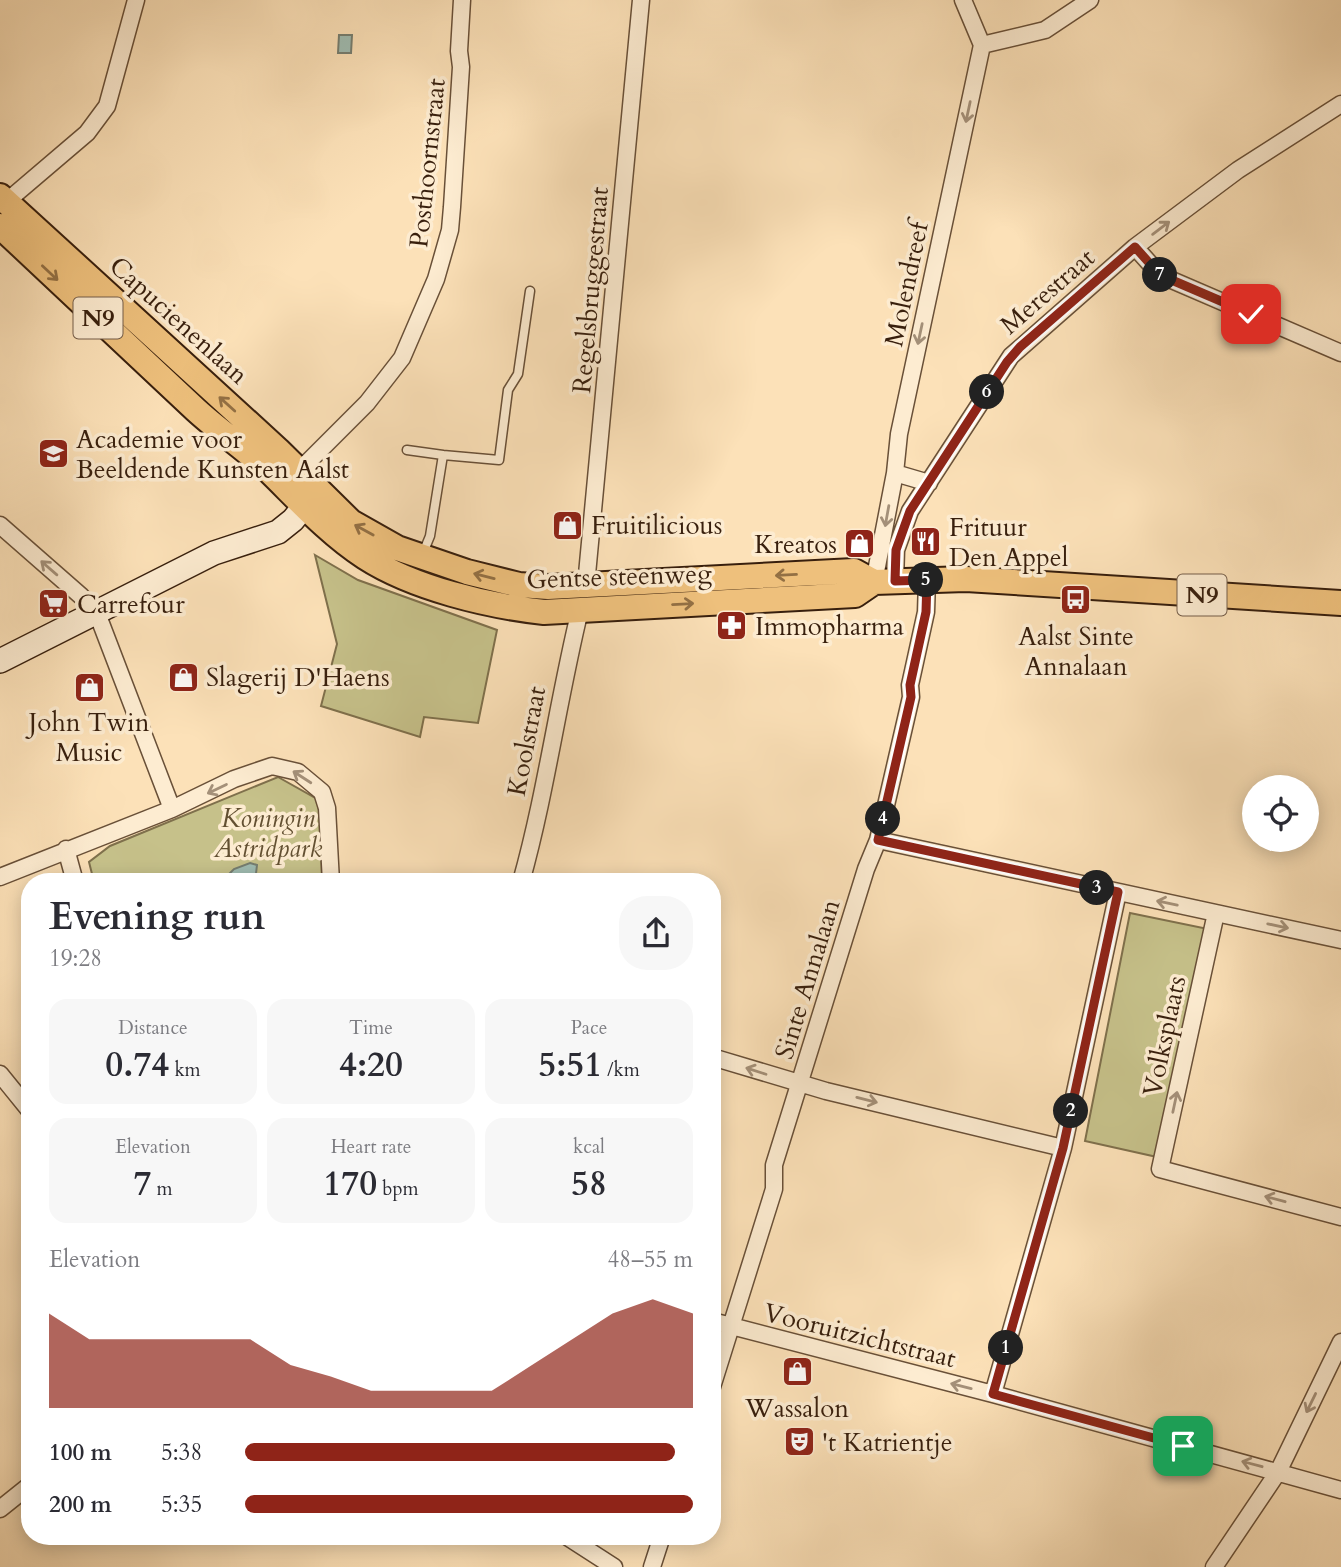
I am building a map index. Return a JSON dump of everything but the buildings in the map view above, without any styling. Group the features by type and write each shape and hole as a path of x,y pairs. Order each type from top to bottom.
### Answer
{"main road":[{"name":"Capucienenlaan","path":"3,199 311,498"},
{"name":"Capucienenlaan","path":"0,226 196,411 220,431 291,478"},
{"name":"Gentse steenweg","path":"311,498 337,538 368,559 419,581 473,600 503,607 544,612 855,595 885,581"},
{"name":"Gentse steenweg","path":"311,498 397,548 467,572 519,585 548,587 854,572 885,581 990,580 1341,603"},
{"path":"580,610 586,585"}],"street":[{"path":"3,199 87,133 107,106 136,0"},
{"name":"Posthoornstraat","path":"291,478 367,403 402,358 436,279 450,230 461,67 459,51 462,0"},
{"name":"Regelsbruggestraat","path":"586,585 641,0"},
{"path":"963,0 982,45 1045,30 1090,0"},
{"name":"Molendreef","path":"885,581 899,434 982,45"},
{"name":"Merestraat","path":"885,581 910,511 1011,356 1135,247 1238,170 1341,104"},
{"name":"Merestraat","path":"1135,247 1160,275 1341,353"},
{"path":"895,473 929,483"},
{"path":"0,661 214,553 278,532 311,498"},
{"path":"0,525 97,613 172,809"},
{"name":"Sinte Annalaan","path":"721,1361 774,1189 774,1165 866,869 878,840 911,697 910,685 926,612 927,580"},
{"name":"Koolstraat","path":"523,873 563,678 580,610"},
{"path":"0,877 172,809 234,779 272,766 298,772 322,792 327,808 331,873"},
{"path":"878,840 1341,940"},
{"path":"66,849 73,873"},
{"path":"993,1394 1063,1148 1118,892"},
{"name":"Volksplaats","path":"1216,913 1160,1169 1341,1217"},
{"path":"721,1060 826,1091 1063,1148"},
{"path":"0,1074 21,1100"},
{"name":"Vooruitzichtstraat","path":"721,1323 993,1394 1341,1490"},
{"path":"1214,1567 1278,1472 1341,1342"},
{"path":"0,1509 21,1492"},
{"path":"580,1545 614,1567"},
{"path":"652,1567 659,1545"}],"lane":[{"path":"407,450 499,460 508,390 518,374 530,291"},
{"path":"421,556 430,536 443,455"}],"green space":[{"path":"315,555 358,580 497,630 478,723 424,717 420,737 321,706 337,644"},
{"name":"Koningin Astridpark","path":"278,777 317,799 323,833 322,873 92,873 89,862 110,846"},
{"path":"1130,913 1208,929 1157,1157 1085,1141"}],"water":[{"path":"339,35 352,35 351,53 338,53"},
{"path":"250,863 257,865 256,873 230,873"}],"place":[{"name":"Academie voor Beeldende Kunsten Aalst","path":"53,454"},
{"name":"Fruitilicious","path":"568,525"},
{"name":"Frituur Den Appel","path":"926,542"},
{"name":"Kreatos","path":"860,544"},
{"name":"Aalst Sinte Annalaan","path":"1076,600"},
{"name":"Carrefour","path":"54,604"},
{"name":"Immopharma","path":"732,626"},
{"name":"Slagerij D'Haens","path":"183,677"},
{"name":"John Twin Music","path":"89,687"},
{"name":"Wassalon","path":"797,1372"},
{"name":"'t Katrientje","path":"799,1442"}],"route":[{"path":"1183,1446 993,1394 1063,1148 1118,892 878,840 911,697 910,685 926,612 927,580 895,581 896,550 910,511 1011,356 1135,247 1160,275 1251,314"}]}
